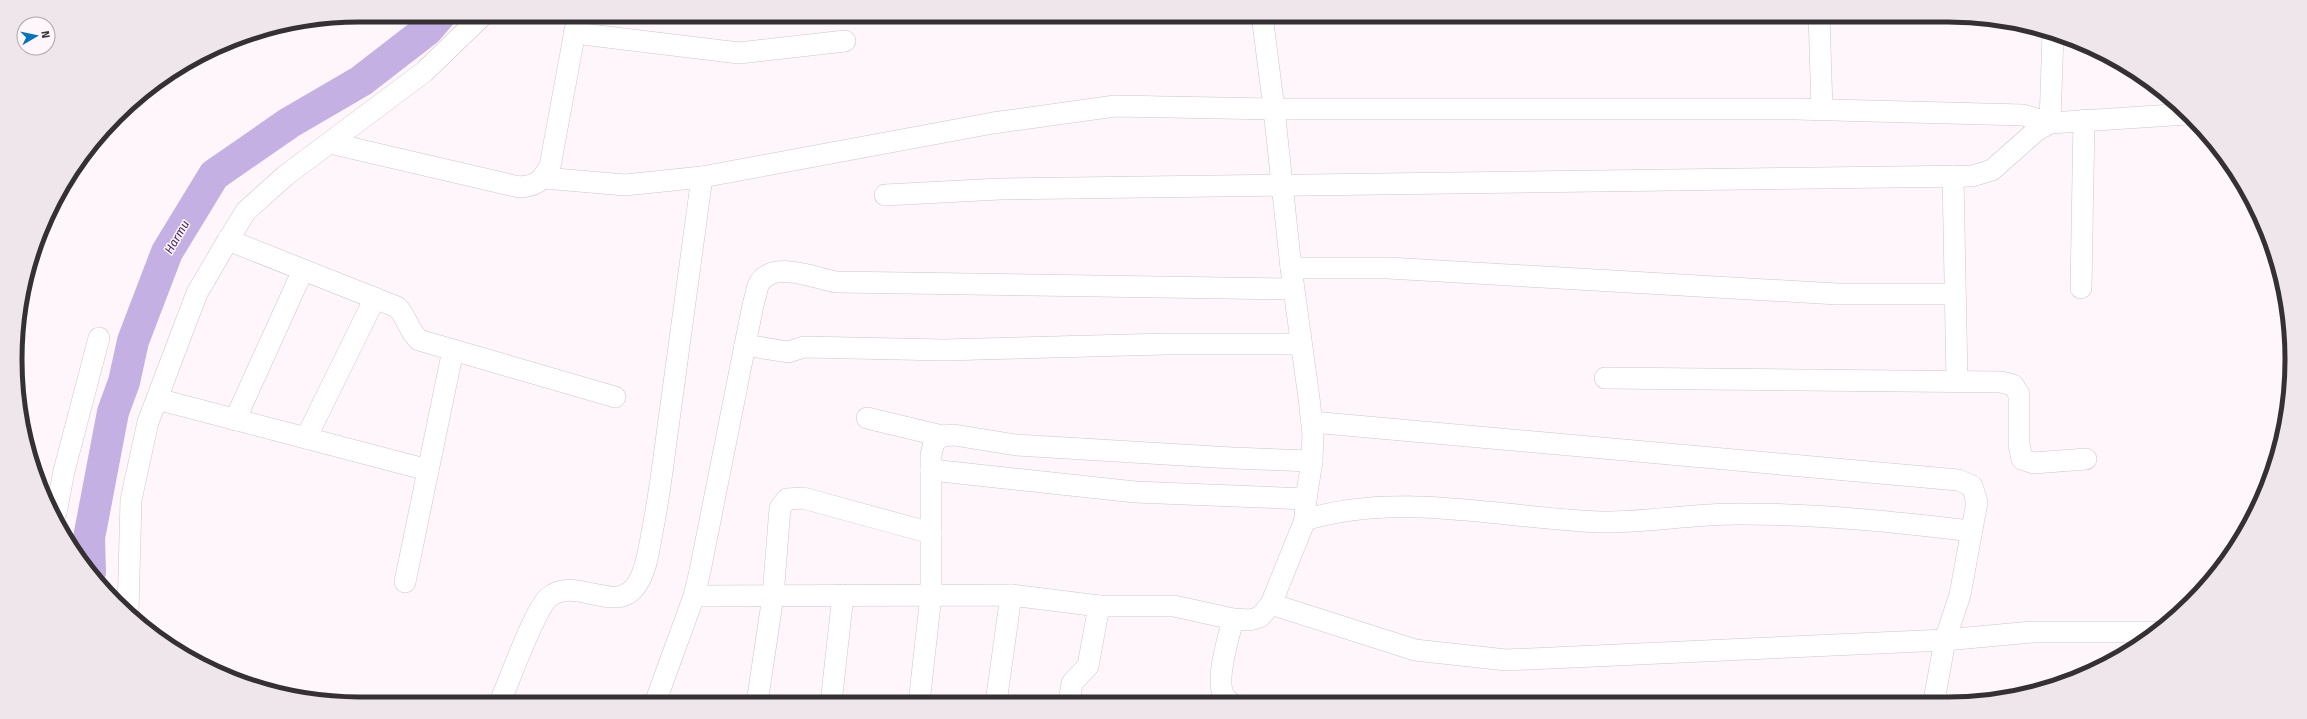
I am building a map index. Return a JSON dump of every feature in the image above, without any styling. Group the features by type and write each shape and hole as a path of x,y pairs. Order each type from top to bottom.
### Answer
{"street":[{"path":"128,605 131,500 148,422 197,293 228,240 246,211 285,176 424,72 476,22"},
{"path":"694,596 1011,595 1099,606 1174,606 1233,619 1250,620 1260,617 1271,604 1305,520 1306,499 1312,461 1312,422 1290,268 1274,109 1263,22"},
{"path":"1819,22 1822,109"},
{"path":"330,143 519,187 532,186 544,178 550,166 576,24 739,53 845,41"},
{"path":"2050,123 2053,39"},
{"path":"544,178 625,185 702,177 994,123 1114,106 1274,109 1822,109 2024,115 2050,123 2178,114"},
{"path":"2081,288 2084,120"},
{"path":"885,195 1000,189 1972,176 1992,170 2036,131 2050,123"},
{"path":"1953,176 1957,380"},
{"path":"502,697 538,615 548,599 559,591 572,590 616,599 629,593 639,582 647,559 659,495 702,177"},
{"path":"228,240 397,307 404,314 410,332 419,340 615,397"},
{"path":"1290,268 1388,268 1838,294 1955,294"},
{"path":"235,420 303,270"},
{"path":"658,697 694,596 745,345 759,285 769,275 784,270 836,282 1293,289"},
{"path":"306,438 375,298"},
{"path":"57,509 64,471 99,338"},
{"path":"745,345 788,352 804,348 944,350 1166,344 1300,344"},
{"path":"405,582 453,350"},
{"path":"1605,378 1957,380 2001,382 2013,385 2019,394 2019,445 2022,459 2033,463 2086,458"},
{"path":"156,399 428,470"},
{"path":"867,418 942,436 954,435 1016,445 1232,458 1312,461"},
{"path":"1312,422 1958,480 1972,486 1977,502 1960,595 1945,640 1935,697"},
{"path":"920,697 931,595 932,470 934,442 942,436"},
{"path":"932,470 1135,492 1306,499"},
{"path":"758,697 773,596 780,508 788,499 803,498 931,533"},
{"path":"1305,520 1333,512 1393,506 1600,522 1742,514 1863,518 1971,531"},
{"path":"997,697 1011,595"},
{"path":"832,697 843,596"},
{"path":"1271,604 1415,650 1506,660 1945,640 2032,632 2146,632"},
{"path":"1070,697 1072,683 1088,666 1099,606"},
{"path":"1225,697 1221,693 1220,677 1233,619"}],"waterway":[{"name":"Harmu","path":"90,562 89,538 113,412 124,382 133,341 167,252 214,175 289,123 361,81 427,30 434,22"}]}
